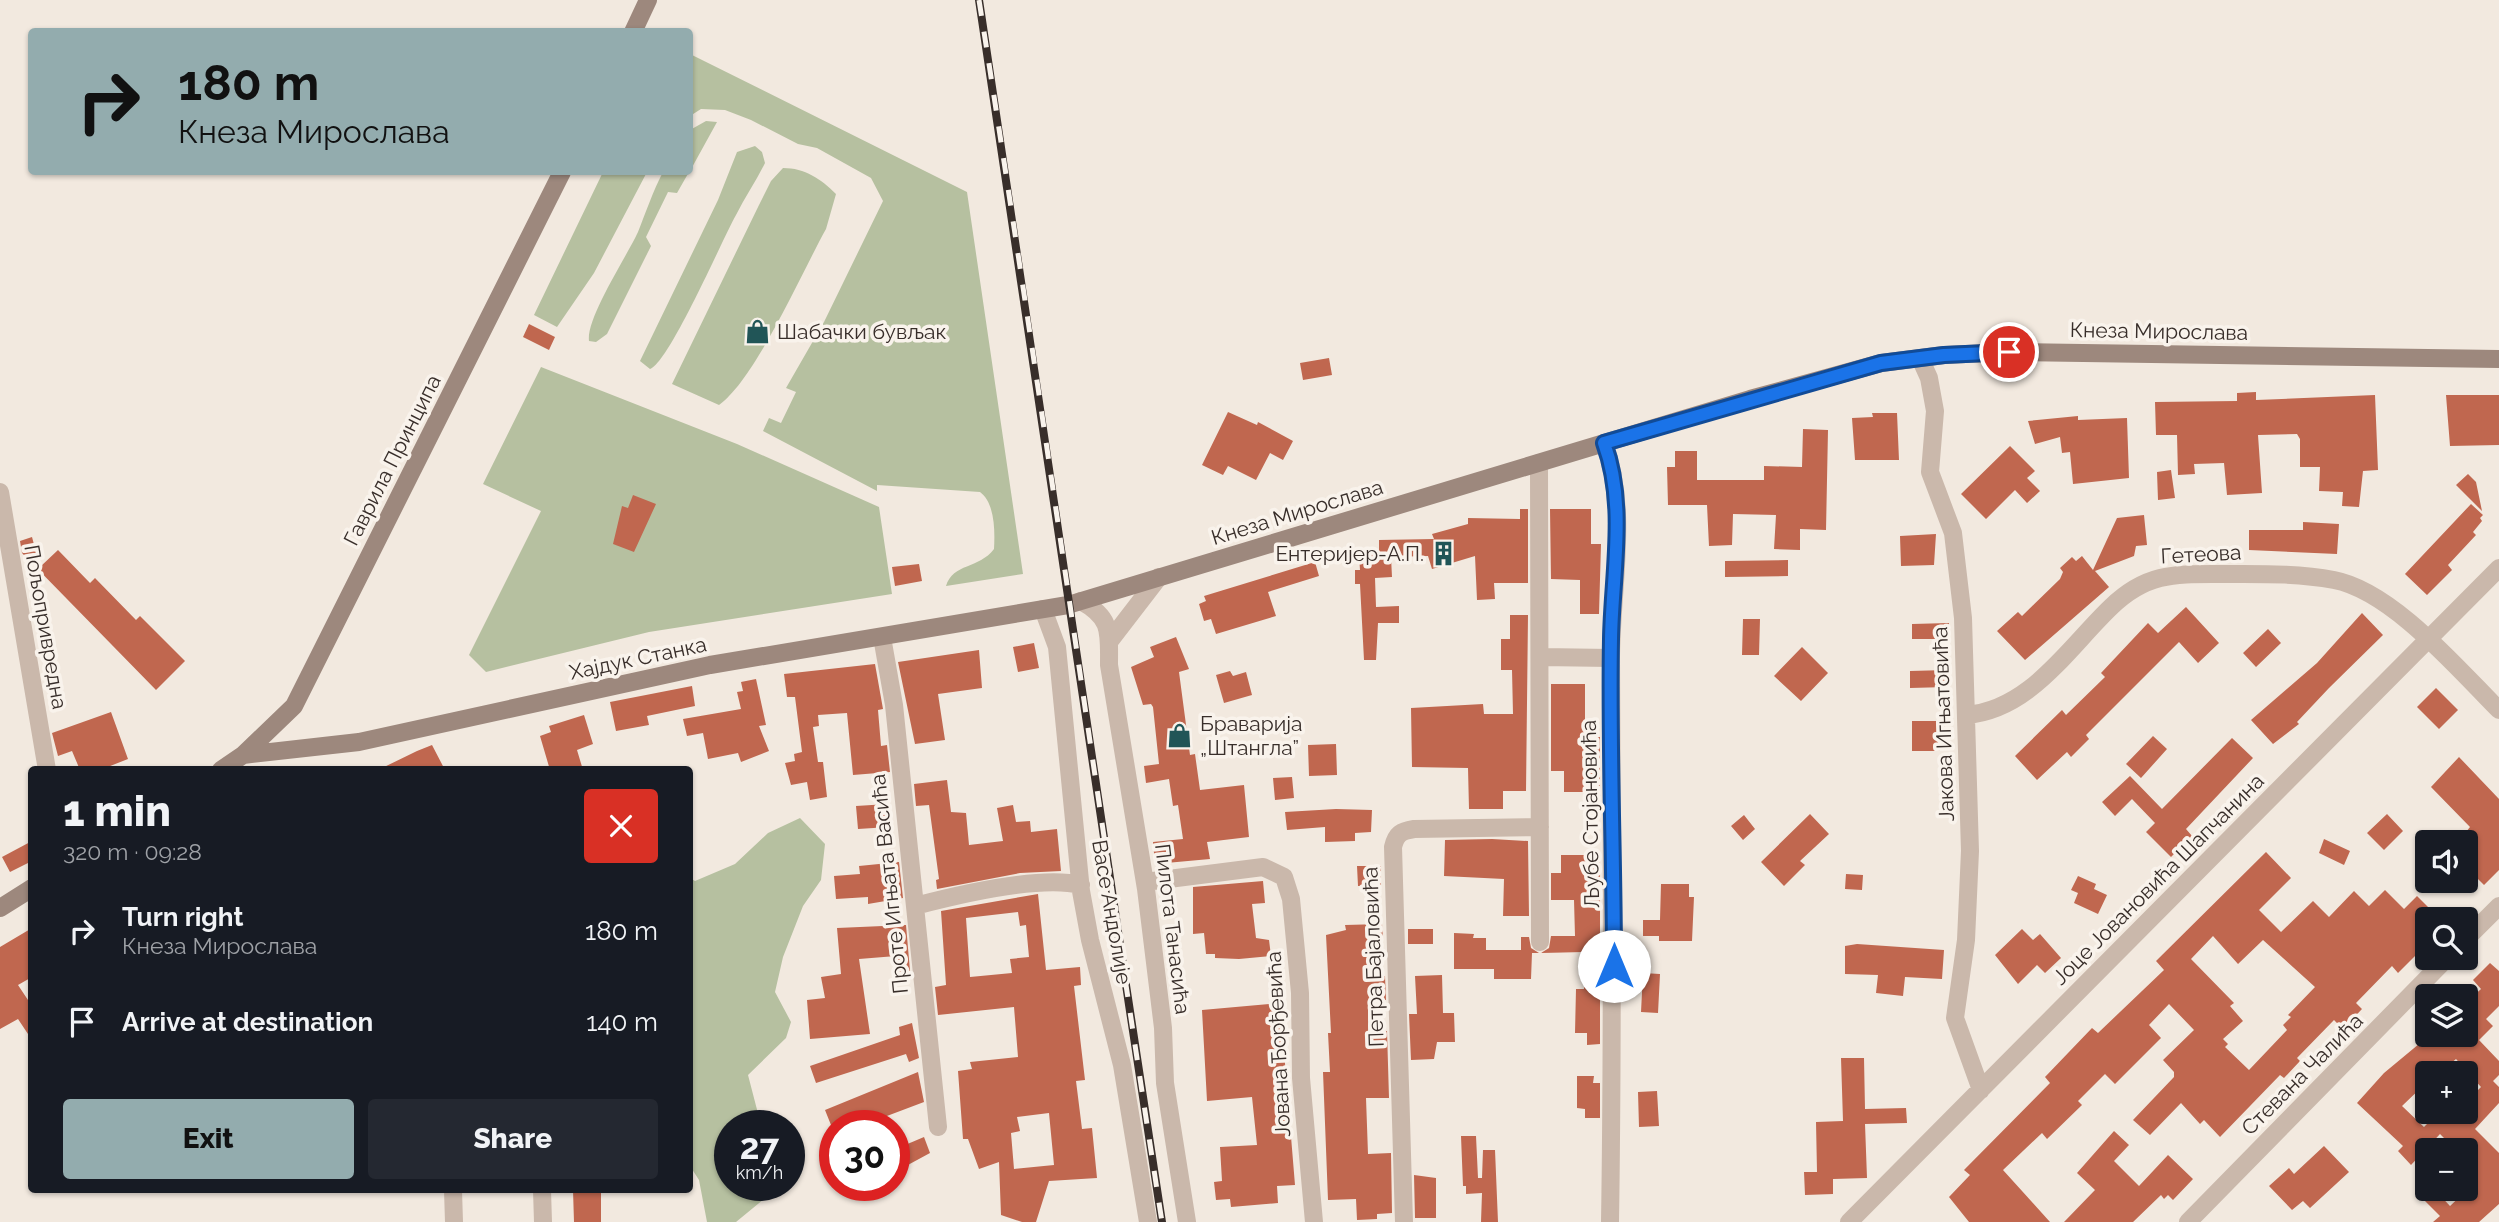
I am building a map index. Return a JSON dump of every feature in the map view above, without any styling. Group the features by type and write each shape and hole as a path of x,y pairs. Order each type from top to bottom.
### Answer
{"street":[{"path":"635,28 648,0"},
{"name":"Гаврила Принципа","path":"243,755 294,706 560,175"},
{"name":"Кнеза Мирослава","path":"1075,603 1868,366 1920,358 2022,352 2499,359"},
{"name":"Јакова Игњатовића","path":"1920,358 1929,378 1935,411 1930,472 1953,533 1962,618 1969,877 1966,940 1955,1017 1981,1090"},
{"name":"Љубе Стојановића","path":"1604,443 1613,466 1617,500 1611,658 1614,991 1609,1222"},
{"path":"1539,463 1540,942"},
{"name":"Пољопривредна","path":"0,492 46,766"},
{"name":"Јоце Јовановића Шапчанина","path":"1850,1222 2499,568"},
{"name":"Гетеова","path":"1966,715 1989,712 2014,700 2046,675 2131,590 2165,575 2286,574 2337,580 2378,599 2428,639 2499,710"},
{"path":"1109,642 1159,577"},
{"name":"Хајдук Станка","path":"227,766 243,755 359,742 710,665 1075,603"},
{"name":"Пилота Танасића","path":"1075,603 1104,617 1109,642 1113,690 1145,882 1160,1004 1165,1083 1187,1222"},
{"name":"Васе Андолије","path":"1043,609 1057,647 1081,885 1090,940 1122,1065 1148,1222"},
{"name":"Проте Игњата Васића","path":"882,637 894,705 938,1127"},
{"path":"1541,657 1611,658"},
{"name":"Петра Бајаловића","path":"1404,1222 1393,847 1395,839 1400,833 1414,829 1540,827"},
{"name":"Јована Ђорђевића","path":"1145,882 1220,870 1262,867 1274,870 1284,877 1292,899 1300,993 1301,1078 1314,1222"},
{"path":"915,906 948,897 1038,884 1061,882 1081,885"},
{"path":"0,908 28,890"},
{"path":"2478,927 2499,906"},
{"name":"Стевана Чалића","path":"2188,1222 2435,970"},
{"path":"453,1193 454,1222"},
{"path":"542,1193 543,1222"}],"green space":[{"path":"693,55 967,192 1023,574 946,586 954,573 981,560 994,549 991,510 980,492 877,485 877,491 763,431 769,418 781,423 796,392 786,388 824,322 883,201 871,178 817,148 798,144 725,110 701,109 693,114"},
{"path":"706,121 717,122 693,166 693,128"},
{"path":"755,146 762,152 765,163 682,324 659,362 650,369 640,361 718,200 737,152"},
{"path":"783,168 812,175 836,194 826,229 777,324 748,373 719,405 672,384 771,181"},
{"path":"602,175 645,175 594,273 557,327 534,315"},
{"path":"662,175 687,175 677,193 668,192 646,237 651,246 607,334 596,342 589,341 600,303 638,232"},
{"path":"541,367 737,444 879,507 892,594 649,632 486,672 469,655 541,511 483,484"},
{"path":"800,818 825,844 821,880 803,906 783,957 775,992 791,1022 786,1038 748,1075 757,1110 714,1110 714,1201 762,1201 736,1222 707,1222 699,1180 693,1171 693,880 735,864 768,833"}],"building":[{"path":"529,324 555,337 549,350 523,337"},
{"path":"1329,358 1332,375 1303,380 1300,363"},
{"path":"2256,392 2256,400 2375,395 2378,470 2363,471 2359,507 2342,506 2343,492 2319,491 2320,467 2300,467 2300,439 2297,434 2258,435 2262,493 2227,495 2224,463 2194,464 2195,474 2178,475 2177,435 2156,435 2155,402 2237,401 2237,393"},
{"path":"2446,395 2499,395 2499,445 2450,446"},
{"path":"1228,412 1257,425 1258,422 1293,441 1283,460 1270,453 1256,480 1228,466 1223,475 1202,465"},
{"path":"1872,413 1897,413 1899,460 1855,460 1852,418 1873,417"},
{"path":"2078,416 2078,420 2127,418 2129,478 2073,484 2070,452 2062,453 2060,437 2035,444 2028,421"},
{"path":"1803,429 1828,430 1826,530 1800,529 1800,550 1774,549 1776,515 1733,514 1732,545 1709,546 1707,505 1668,505 1667,467 1675,467 1675,451 1697,451 1697,480 1764,480 1764,466 1802,467"},
{"path":"2010,446 2035,471 2027,478 2040,491 2027,503 2015,490 1986,519 1961,494"},
{"path":"2171,470 2175,498 2158,500 2157,472"},
{"path":"2468,474 2476,482 2482,511 2456,485"},
{"path":"633,495 656,504 634,552 613,544 622,506 628,508"},
{"path":"2471,504 2483,515 2480,518 2482,521 2473,532 2476,535 2448,565 2452,570 2427,595 2405,574"},
{"path":"1520,509 1528,509 1528,583 1494,583 1495,599 1477,600 1475,556 1432,569 1428,556 1391,557 1392,577 1375,578 1376,607 1399,606 1399,623 1378,623 1376,660 1364,660 1360,584 1355,584 1355,570 1360,570 1359,555 1379,554 1379,540 1434,539 1432,534 1468,524 1468,518 1520,519"},
{"path":"1550,509 1591,509 1591,544 1601,544 1599,614 1580,614 1580,580 1551,579"},
{"path":"2144,515 2147,545 2136,546 2134,556 2095,571 2109,587 2025,660 1997,631 2018,612 2022,616 2060,579 2063,572 2060,568 2072,557 2076,561 2082,556 2093,570 2117,518"},
{"path":"2303,522 2339,524 2337,554 2249,550 2249,530 2303,530"},
{"path":"1936,534 1934,565 1901,566 1900,536"},
{"path":"32,537 40,567 58,550 90,583 95,578 136,620 140,616 185,661 156,690 22,553 20,541"},
{"path":"1788,560 1788,576 1725,577 1725,561"},
{"path":"1315,562 1319,576 1268,592 1276,616 1216,634 1211,619 1204,621 1199,604 1206,601 1204,596"},
{"path":"919,564 922,581 895,586 892,567"},
{"path":"2186,607 2219,643 2198,663 2179,642 2086,735 2089,739 2071,757 2067,752 2037,780 2015,756 2062,710 2066,715 2105,677 2101,673 2148,623 2158,633"},
{"path":"2362,613 2383,635 2329,688 2297,722 2299,724 2273,744 2251,720 2317,663"},
{"path":"1510,615 1528,615 1526,791 1503,791 1503,809 1469,809 1468,768 1412,767 1411,708 1483,704 1484,714 1513,714 1512,670 1501,670 1501,639 1510,639"},
{"path":"1743,619 1760,619 1759,655 1742,655"},
{"path":"1949,623 1949,639 1912,639 1912,624"},
{"path":"2268,629 2281,643 2256,667 2243,653"},
{"path":"1176,637 1189,669 1179,672 1190,755 1195,754 1200,790 1244,785 1249,837 1207,842 1210,859 1155,864 1153,842 1183,839 1178,805 1173,806 1169,779 1146,783 1144,766 1159,764 1153,707 1151,704 1143,705 1131,667 1154,657 1150,647"},
{"path":"1034,643 1039,668 1018,672 1013,647"},
{"path":"1802,647 1828,673 1801,701 1774,676"},
{"path":"979,650 982,688 938,694 945,740 915,744 898,662"},
{"path":"875,664 883,709 878,710 881,746 887,745 890,772 853,775 847,713 818,715 819,726 813,727 818,762 823,762 827,797 810,800 807,782 791,785 785,763 795,761 794,754 802,752 795,697 787,697 784,674"},
{"path":"1947,670 1947,687 1910,688 1910,671"},
{"path":"1230,671 1233,676 1246,672 1252,695 1224,703 1216,675"},
{"path":"756,679 766,725 759,726 769,751 741,762 738,753 708,759 703,733 687,736 683,719 741,709 737,692 743,691 741,682"},
{"path":"1551,684 1585,684 1585,737 1600,737 1600,786 1593,786 1593,792 1564,792 1564,771 1551,771"},
{"path":"692,686 695,706 647,716 649,725 616,731 610,702"},
{"path":"2436,688 2458,710 2439,729 2417,707"},
{"path":"111,712 128,759 110,766 78,766 72,751 58,756 52,733"},
{"path":"584,715 593,744 577,750 582,766 549,766 540,736 551,732 549,726"},
{"path":"1912,721 1945,721 1944,741 1940,741 1940,751 1912,751"},
{"path":"2153,736 2167,749 2141,778 2126,764"},
{"path":"2232,738 2253,758 2186,829 2192,836 2171,857 2146,832 2155,823 2132,799 2115,816 2102,802 2130,776 2162,809"},
{"path":"1336,744 1337,775 1309,776 1308,745"},
{"path":"432,745 443,766 386,766"},
{"path":"2459,757 2499,799 2499,870 2484,885 2478,879 2478,830 2468,830 2470,827 2431,787"},
{"path":"1292,777 1294,798 1275,800 1273,778"},
{"path":"947,780 951,812 966,813 969,845 1003,841 997,808 1013,805 1016,822 1030,821 1031,832 1057,829 1061,871 1020,873 937,889 936,880 939,879 929,805 916,806 914,784"},
{"path":"888,804 889,827 858,829 856,806"},
{"path":"1372,810 1371,832 1355,833 1355,841 1325,842 1325,827 1287,830 1285,812"},
{"path":"1810,814 1829,834 1800,861 1805,865 1784,886 1761,862"},
{"path":"2387,814 2403,831 2384,850 2367,833"},
{"path":"1744,815 1755,829 1743,840 1731,826"},
{"path":"2324,839 2350,851 2344,865 2319,853"},
{"path":"1445,840 1528,841 1529,916 1503,916 1504,879 1444,876"},
{"path":"28,843 28,863 10,872 2,857"},
{"path":"2266,852 2291,878 2259,910 2281,932 2313,901 2329,917 2354,891 2369,906 2385,890 2404,909 2417,896 2428,907 2415,907 2415,956 2398,973 2392,966 2356,1003 2362,1009 2343,1029 2334,1020 2297,1058 2300,1061 2284,1078 2280,1075 2220,1137 2204,1120 2200,1124 2181,1103 2150,1135 2133,1120 2174,1077 2174,1072 2163,1060 2194,1030 2169,1004 2149,1025 2161,1038 2115,1084 2105,1074 2078,1101 2082,1105 2047,1139 2042,1133 2003,1170 2050,1222 1969,1222 1949,1197 1970,1175 1964,1170 2050,1083 2045,1077 2092,1028 2098,1033 2164,970 2156,961","holes":["2213,936 2238,964 2263,940 2315,987 2288,1015 2291,1017 2283,1025 2287,1030 2249,1070 2225,1047 2228,1044 2223,1039 2243,1021 2230,1006 2234,1003 2191,959"]},
{"path":"1561,855 1600,855 1600,1044 1587,1045 1587,1033 1575,1033 1576,989 1584,989 1584,952 1541,953 1549,948 1551,936 1575,936 1574,900 1551,900 1551,873 1561,873"},
{"path":"899,862 903,898 868,904 868,897 836,899 834,876 860,874 859,866"},
{"path":"1357,866 1381,866 1381,886 1358,886"},
{"path":"1846,874 1863,875 1862,890 1845,889"},
{"path":"2078,876 2096,884 2094,889 2107,895 2098,914 2074,903 2078,893 2071,890"},
{"path":"1263,881 1265,903 1252,904 1256,938 1269,940 1271,956 1239,959 1215,958 1215,954 1206,954 1204,933 1193,934 1193,887"},
{"path":"1661,884 1689,884 1689,897 1694,897 1692,941 1659,941 1659,936 1643,936 1643,920 1660,920"},
{"path":"1038,894 1046,970 1080,967 1081,985 1074,986 1085,1080 1076,1081 1082,1129 1092,1128 1097,1178 1049,1181 1036,1222 1022,1222 1001,1215 999,1162 979,1169 968,1139 963,1139 958,1071 972,1069 970,1062 1018,1057 1014,1007 938,1015 935,987 946,985 941,911","holes":["1018,912 1020,926 1026,925 1029,957 1010,959 1012,973 970,977 966,918","1049,1113 1054,1165 1014,1169 1011,1133 1020,1131 1017,1117"]},
{"path":"1382,924 1383,940 1375,940 1376,946 1372,946 1374,976 1385,976 1386,1000 1368,1001 1368,1032 1387,1031 1389,1098 1366,1098 1368,1154 1391,1153 1392,1213 1377,1214 1377,1219 1357,1220 1356,1199 1328,1200 1323,1072 1330,1072 1328,1033 1331,1033 1326,935 1346,930 1345,925"},
{"path":"906,925 910,971 897,972 896,956 859,959 870,1034 810,1039 807,1000 825,998 821,977 841,974 837,928"},
{"path":"1408,929 1433,929 1433,944 1408,944"},
{"path":"2022,929 2033,940 2040,934 2061,958 2045,973 2037,965 2018,984 1995,955"},
{"path":"28,930 28,979 18,985 28,1000 28,1034 18,1019 0,1029 0,947"},
{"path":"1454,933 1486,938 1486,950 1521,950 1521,937 1529,937 1531,948 1539,953 1532,953 1531,979 1494,979 1494,969 1454,969"},
{"path":"1857,944 1944,950 1942,979 1905,977 1903,996 1876,993 1878,975 1845,974 1845,946"},
{"path":"2490,963 2499,971 2499,1006 2486,1019 2493,1026 2479,1040 2499,1061 2499,1075 2493,1081 2499,1087 2499,1103 2475,1129 2499,1153 2499,1204 2479,1222 2433,1222 2440,1216 2425,1201 2445,1201 2450,1206 2455,1201 2478,1201 2478,1138 2444,1138 2440,1134 2436,1138 2415,1138 2415,1161 2411,1165 2398,1151 2403,1146 2357,1103 2384,1073 2415,1047 2478,1047 2478,992 2481,989 2473,980"},
{"path":"1643,973 1660,974 1658,1013 1641,1012"},
{"path":"1442,975 1443,1013 1454,1013 1455,1042 1437,1042 1434,1059 1411,1060 1409,1014 1417,1014 1415,976"},
{"path":"1280,1003 1295,1185 1277,1186 1278,1203 1231,1207 1230,1199 1216,1200 1214,1182 1222,1181 1220,1147 1257,1145 1252,1097 1207,1101 1202,1010"},
{"path":"912,1023 919,1058 909,1062 906,1054 816,1083 810,1066 900,1035 899,1027"},
{"path":"1841,1058 1864,1058 1865,1109 1906,1108 1907,1123 1865,1124 1867,1178 1833,1179 1833,1194 1805,1195 1804,1172 1817,1172 1816,1122 1843,1121"},
{"path":"918,1072 924,1102 903,1110 825,1110"},
{"path":"1577,1076 1594,1076 1593,1083 1600,1083 1600,1118 1585,1118 1585,1109 1577,1108"},
{"path":"1657,1091 1659,1126 1639,1127 1638,1092"},
{"path":"2114,1131 2129,1145 2114,1161 2139,1186 2168,1155 2193,1179 2173,1200 2168,1195 2164,1199 2161,1195 2133,1222 2064,1222 2095,1190 2077,1173"},
{"path":"1461,1136 1476,1136 1478,1178 1482,1178 1483,1150 1495,1150 1498,1222 1481,1222 1482,1193 1466,1194 1466,1186 1463,1186"},
{"path":"924,1137 930,1153 910,1164 910,1143"},
{"path":"2324,1146 2349,1172 2310,1208 2303,1201 2292,1210 2269,1186 2289,1168 2294,1174"},
{"path":"1414,1175 1436,1178 1436,1218 1415,1218"},
{"path":"573,1193 601,1193 601,1222 574,1222"}],"railway":[{"path":"979,0 1162,1222"}],"place":[{"name":"Шабачки бувљак","path":"757,331"},
{"name":"Ентеријер-А.П.","path":"1444,553"},
{"name":"Браварија „Штангла”","path":"1180,735"}],"route":[{"path":"1614,966 1611,640 1617,500 1613,466 1604,443 1881,363 1944,355 2009,352"}]}
